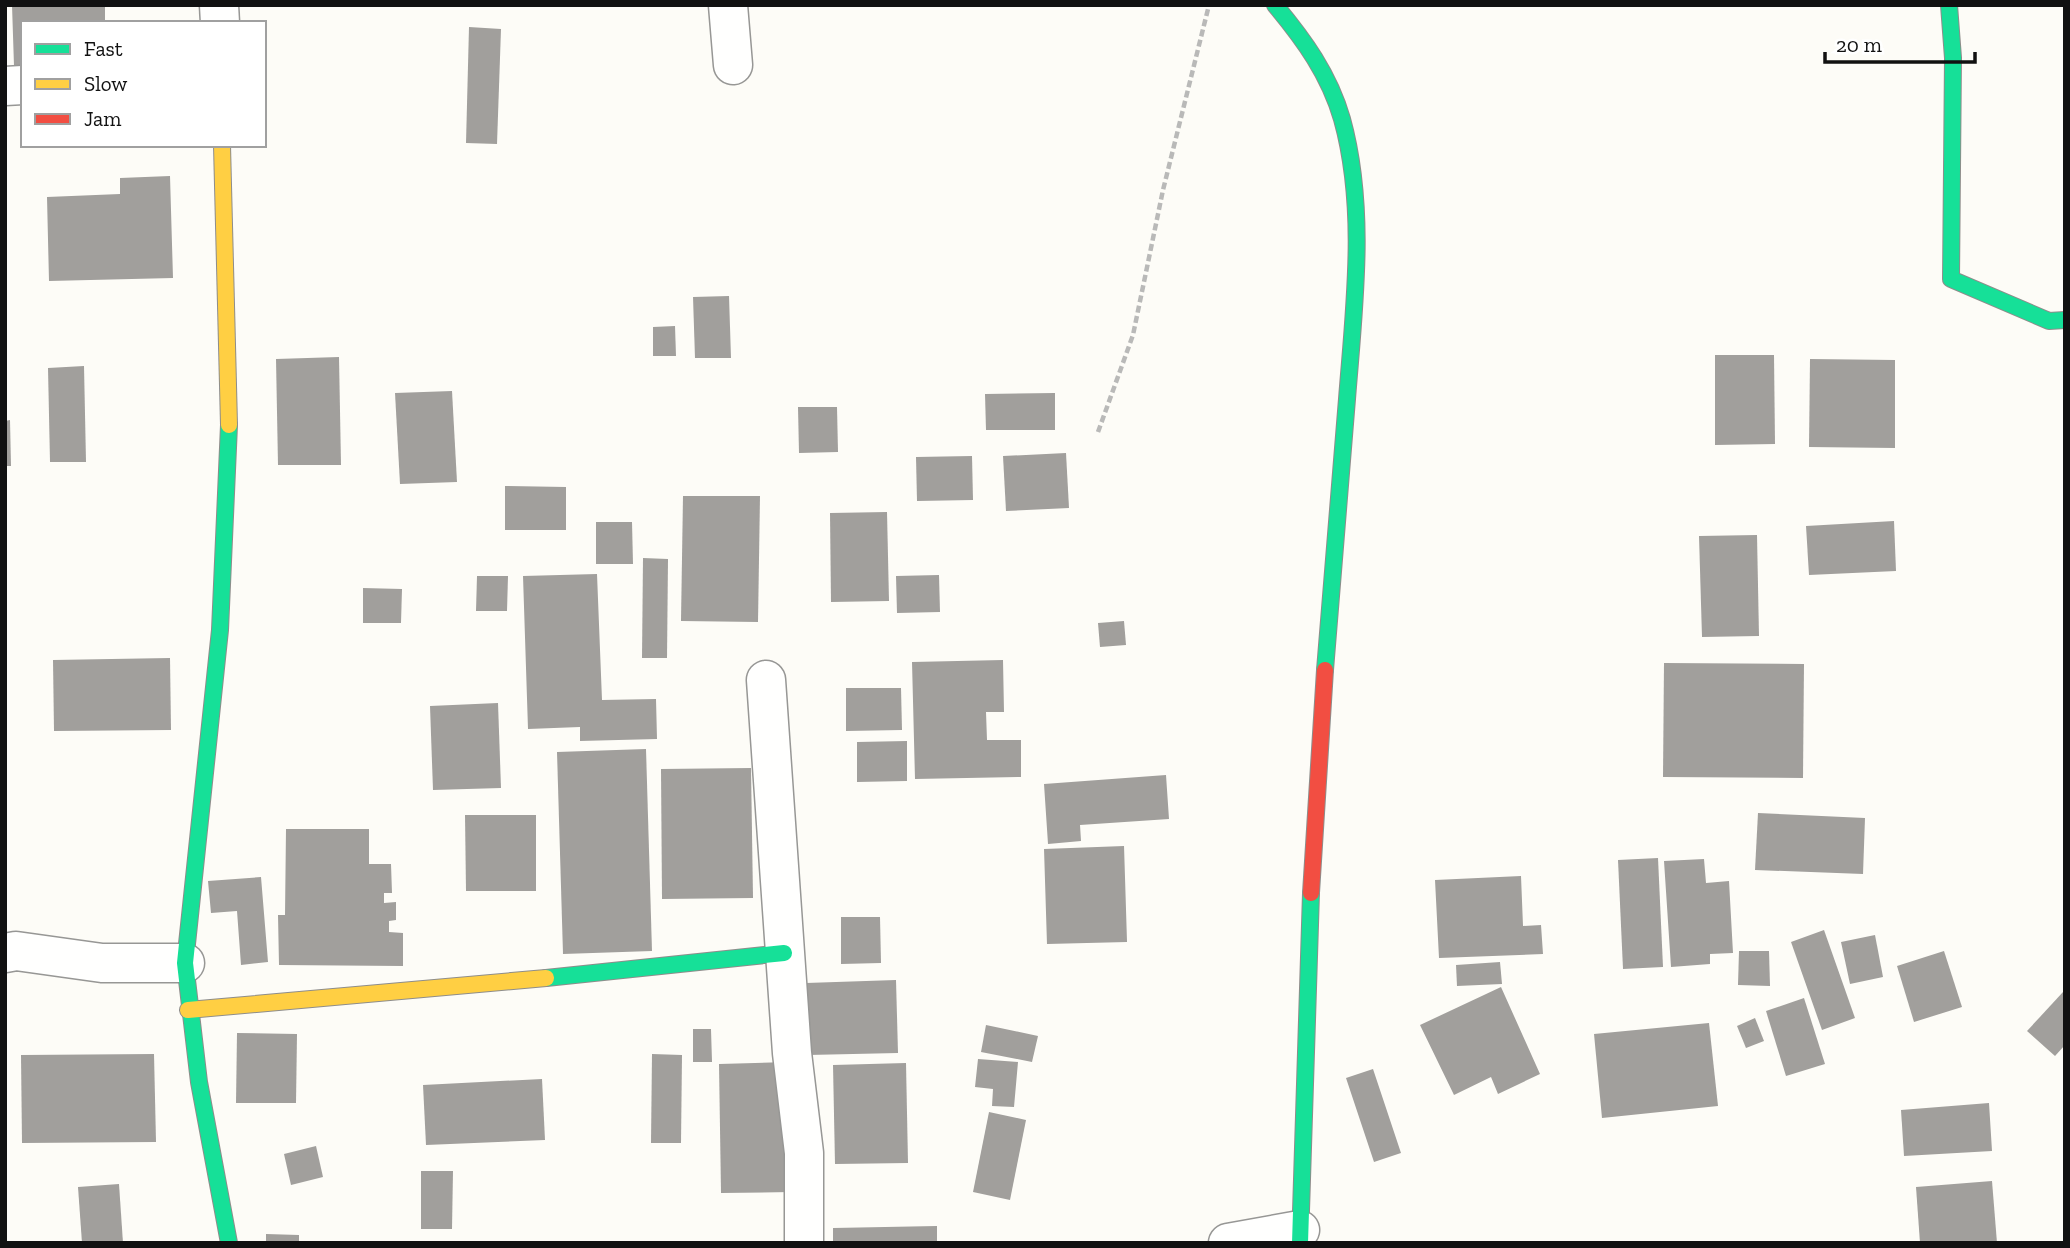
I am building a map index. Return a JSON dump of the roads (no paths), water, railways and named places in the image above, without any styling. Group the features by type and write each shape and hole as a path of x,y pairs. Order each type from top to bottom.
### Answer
{"street":[{"path":"728,5 733,65"},
{"path":"1228,1243 1300,1236 1309,932 1328,625 1353,320 1356,234 1352,169 1342,119 1326,75 1304,40 1275,5"},
{"path":"1949,5 1953,58 1951,279 2049,321 2065,320"},
{"path":"222,147 229,445 220,630 184,963 188,1010 229,1243"},
{"path":"766,680 784,953 804,1153 804,1243"},
{"path":"5,953 16,951 102,963 184,963"},
{"path":"188,1010 675,966 784,953"}]}
